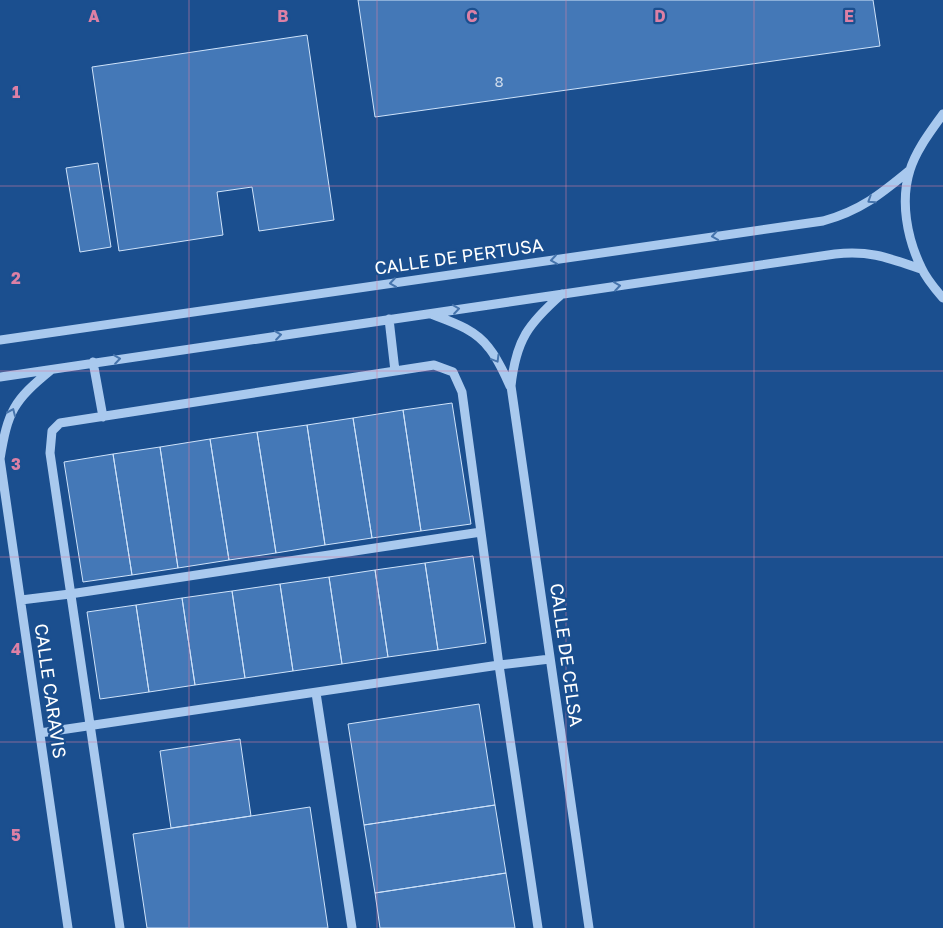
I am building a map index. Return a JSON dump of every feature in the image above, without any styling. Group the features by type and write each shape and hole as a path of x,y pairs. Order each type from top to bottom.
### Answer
{"street":[{"path":"943,114 926,137 910,170 905,204 909,237 921,269 943,298"},
{"name":"CALLE DE PERTUSA","path":"0,340 823,221 840,216 874,199 910,170"},
{"path":"0,377 849,252 884,256 921,269"},
{"name":"CALLE DE CELSA","path":"562,294 545,309 526,332 518,347 513,364 511,386 590,928"},
{"name":"CALLE DE CELSA","path":"429,313 455,323 476,335 488,347 511,386"},
{"path":"390,319 395,371"},
{"path":"93,362 103,417"},
{"path":"120,928 50,453 52,432 60,423 434,365 453,372 462,392 499,665 538,928"},
{"name":"CALLE CARAVIS","path":"52,370 33,385 13,408 0,459 68,928"},
{"path":"20,600 481,532"},
{"path":"40,733 550,659"},
{"path":"316,693 352,928"}],"building":[{"path":"358,0 873,0 880,46 375,117"},
{"path":"307,35 334,220 259,231 252,187 217,192 223,235 119,251 92,67"},
{"path":"98,163 111,247 80,252 66,168"},
{"path":"452,403 471,524 421,531 403,410"},
{"path":"403,410 421,531 372,538 353,418"},
{"path":"353,418 372,538 325,545 307,425"},
{"path":"307,425 325,545 276,553 257,432"},
{"path":"257,432 276,553 229,560 210,439"},
{"path":"210,439 229,560 178,568 160,447"},
{"path":"160,447 178,568 132,575 113,454"},
{"path":"113,454 132,575 83,582 64,462"},
{"path":"473,556 486,643 438,650 425,563"},
{"path":"425,563 438,650 388,657 375,570"},
{"path":"375,570 388,657 342,664 329,577"},
{"path":"329,577 342,664 293,671 280,584"},
{"path":"280,584 293,671 245,678 232,591"},
{"path":"232,591 245,678 195,685 182,598"},
{"path":"182,598 195,685 149,692 136,605"},
{"path":"136,605 149,692 100,699 87,612"},
{"path":"479,704 495,805 364,825 348,724"},
{"path":"240,739 251,816 171,828 160,751"},
{"path":"495,805 506,873 375,893 364,825"},
{"path":"310,807 328,928 147,928 133,834"},
{"path":"506,873 515,928 380,928 375,893"}]}
